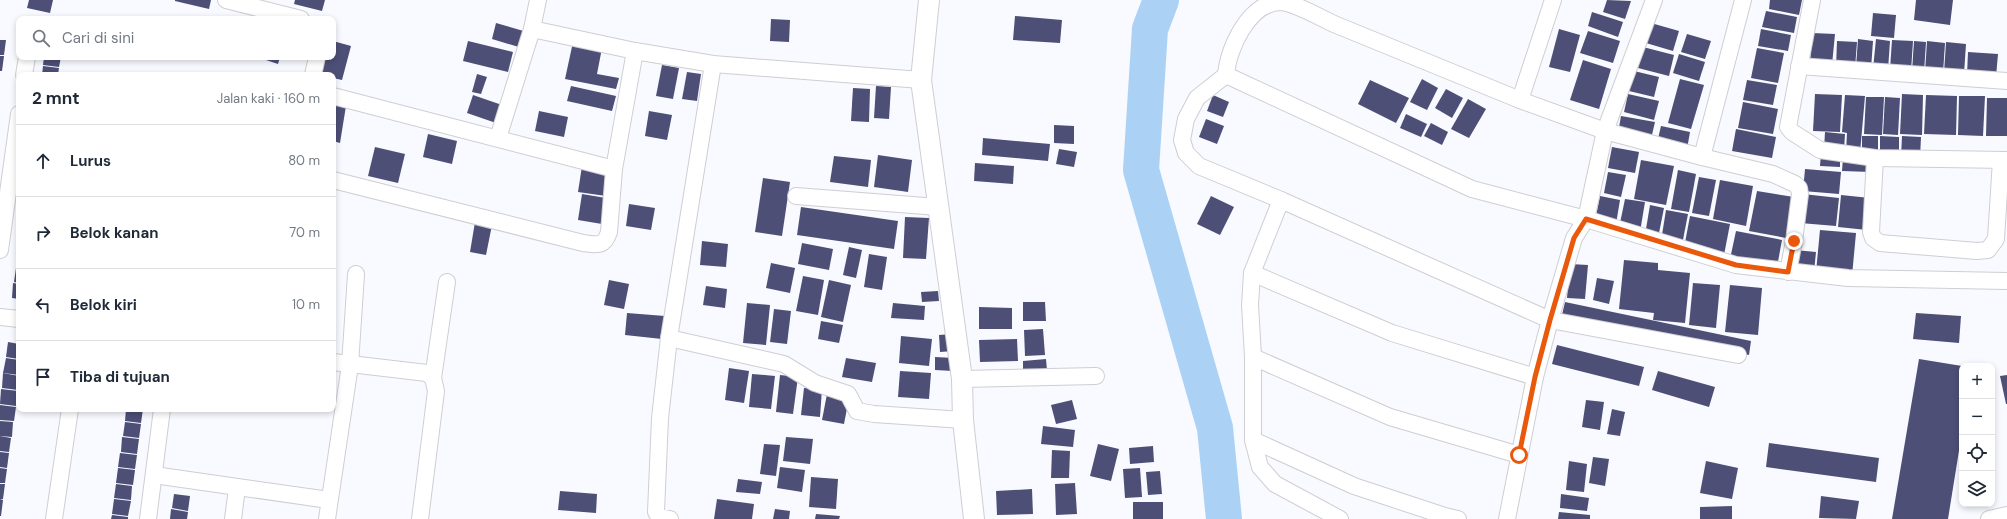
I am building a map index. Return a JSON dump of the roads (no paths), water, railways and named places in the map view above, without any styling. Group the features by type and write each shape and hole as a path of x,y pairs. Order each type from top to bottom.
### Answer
{"street":[{"path":"226,0 289,16"},
{"path":"498,138 532,29 538,0"},
{"path":"929,0 921,80 962,379 963,420 974,519"},
{"path":"1520,100 1553,0"},
{"path":"1507,519 1535,377 1550,320 1574,238 1586,219 1605,131 1654,0"},
{"path":"1702,157 1744,0"},
{"path":"1812,0 1788,127 1792,132 1820,150 1875,158 2004,160 1996,239 1988,250 1977,251 1880,243 1877,241 1871,232 1875,158"},
{"path":"1738,355 1550,320 1281,200 1200,166 1186,153 1182,140 1186,119 1197,98 1226,75 1230,54 1251,16 1265,5 1281,2 1304,9 1334,24 1520,100 1605,131 1773,174 1795,184 1799,188 1800,194 1794,241 1788,272"},
{"path":"532,29 635,51 713,64 921,80"},
{"path":"336,181 583,243 600,245 606,241 609,232 614,169 635,51"},
{"path":"24,72 26,60"},
{"path":"314,72 316,60"},
{"path":"670,519 659,517 656,512 655,502 660,418 669,338 713,64"},
{"path":"1799,66 2007,81"},
{"path":"1226,75 1472,189 1586,219 1736,265 1848,278 2007,281"},
{"path":"336,97 614,169"},
{"path":"0,250 16,135"},
{"path":"796,196 938,207"},
{"path":"1281,200 1252,273 1250,305 1253,357 1253,440 1260,467 1275,484 1340,519"},
{"path":"1252,273 1392,333 1535,377"},
{"path":"327,519 350,365 356,274"},
{"path":"420,519 436,391 434,378 447,282"},
{"path":"0,317 16,319"},
{"path":"669,338 784,364 815,383 848,394 857,410 874,414 963,420"},
{"path":"1253,357 1390,417 1519,455"},
{"path":"336,363 427,374 434,378"},
{"path":"962,379 1096,376"},
{"path":"54,519 70,412"},
{"path":"148,519 162,412"},
{"path":"1253,440 1354,486 1447,518"},
{"path":"154,475 236,488 329,500"},
{"path":"233,519 236,488"},
{"path":"1989,519 2007,515"}],"waterway":[{"path":"1161,0 1150,29 1141,170 1215,428 1224,519"}]}
